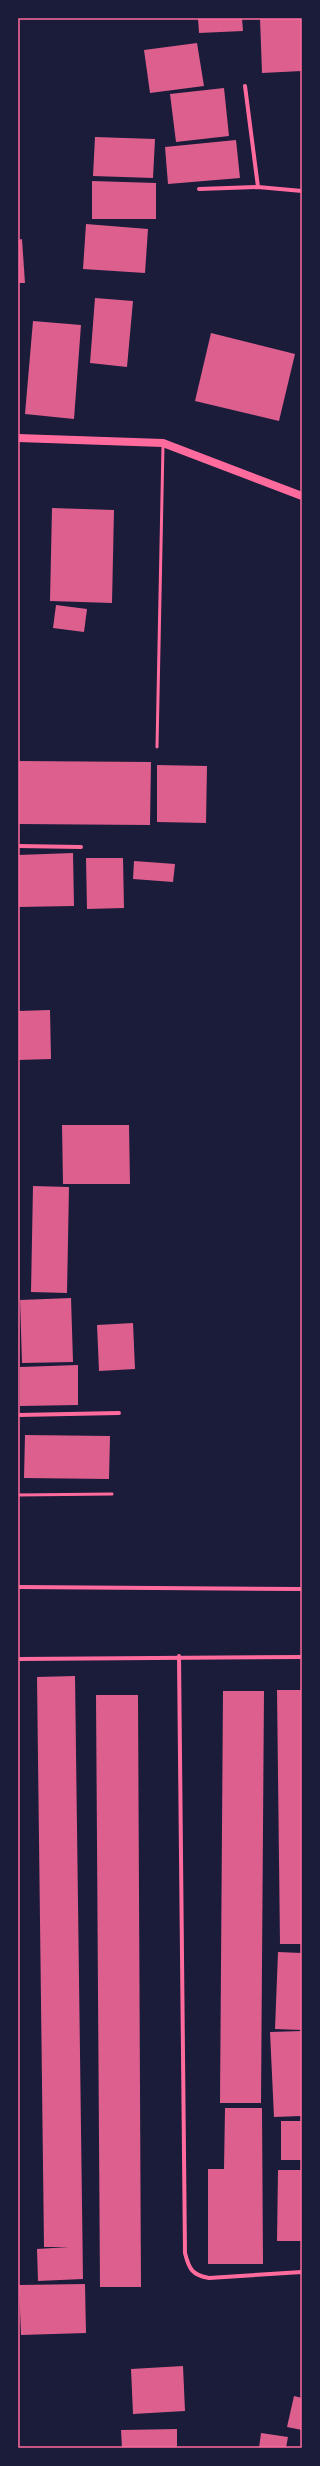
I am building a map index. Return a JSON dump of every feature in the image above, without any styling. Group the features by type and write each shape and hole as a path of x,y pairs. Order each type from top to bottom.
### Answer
{"main road":[{"path":"18,438 163,443 302,496"}],"street":[{"path":"245,86 258,187"},
{"path":"199,189 258,187 302,191"},
{"path":"18,846 81,847"},
{"path":"18,1415 119,1413"},
{"path":"18,1587 302,1589"},
{"path":"18,1658 179,1656 302,1657"},
{"path":"179,1656 185,2253 189,2269 198,2276 209,2278 302,2272"}],"lane":[{"path":"157,747 163,443"},
{"path":"18,1495 112,1494"}],"building":[{"path":"198,18 242,18 243,31 199,33"},
{"path":"260,18 302,18 302,71 262,73"},
{"path":"197,43 204,86 150,93 144,50"},
{"path":"224,88 229,136 176,142 170,94"},
{"path":"95,137 155,139 153,178 93,176"},
{"path":"236,140 240,178 168,184 165,147"},
{"path":"92,181 156,183 156,219 92,219"},
{"path":"86,224 148,229 145,273 83,269"},
{"path":"22,239 25,283 18,283 18,240"},
{"path":"95,298 133,301 127,367 90,363"},
{"path":"33,321 81,325 74,419 25,414"},
{"path":"211,333 295,354 279,421 195,401"},
{"path":"52,508 114,510 112,603 50,601"},
{"path":"56,605 87,609 84,632 53,628"},
{"path":"18,761 151,762 150,825 18,824"},
{"path":"157,765 207,766 206,823 157,822"},
{"path":"73,853 74,906 18,907 18,855"},
{"path":"86,858 123,858 124,908 87,909"},
{"path":"134,861 175,864 173,882 133,879"},
{"path":"50,1010 51,1059 18,1060 18,1011"},
{"path":"62,1125 129,1125 130,1184 63,1184"},
{"path":"33,1186 69,1187 67,1293 31,1292"},
{"path":"71,1298 73,1362 22,1363 20,1300"},
{"path":"133,1323 135,1369 99,1371 97,1325"},
{"path":"78,1365 78,1405 20,1406 20,1367"},
{"path":"25,1435 110,1436 109,1479 24,1478"},
{"path":"75,1676 83,2279 38,2281 37,2249 69,2247 44,2247 37,1677"},
{"path":"277,1690 302,1690 302,1944 280,1944"},
{"path":"223,1691 264,1691 261,2103 220,2103"},
{"path":"96,1695 138,1695 141,2287 100,2287"},
{"path":"278,1952 302,1953 302,2030 275,2029"},
{"path":"302,2031 302,2116 274,2117 270,2032"},
{"path":"225,2108 262,2108 263,2264 208,2264 208,2169 224,2169"},
{"path":"281,2121 302,2121 302,2160 281,2160"},
{"path":"278,2170 302,2170 302,2241 277,2241"},
{"path":"85,2284 86,2333 21,2335 19,2285"},
{"path":"183,2366 185,2411 133,2414 131,2369"},
{"path":"294,2396 302,2398 302,2430 287,2427"},
{"path":"177,2429 177,2448 122,2448 121,2430"},
{"path":"261,2433 288,2437 286,2448 259,2448"}]}
